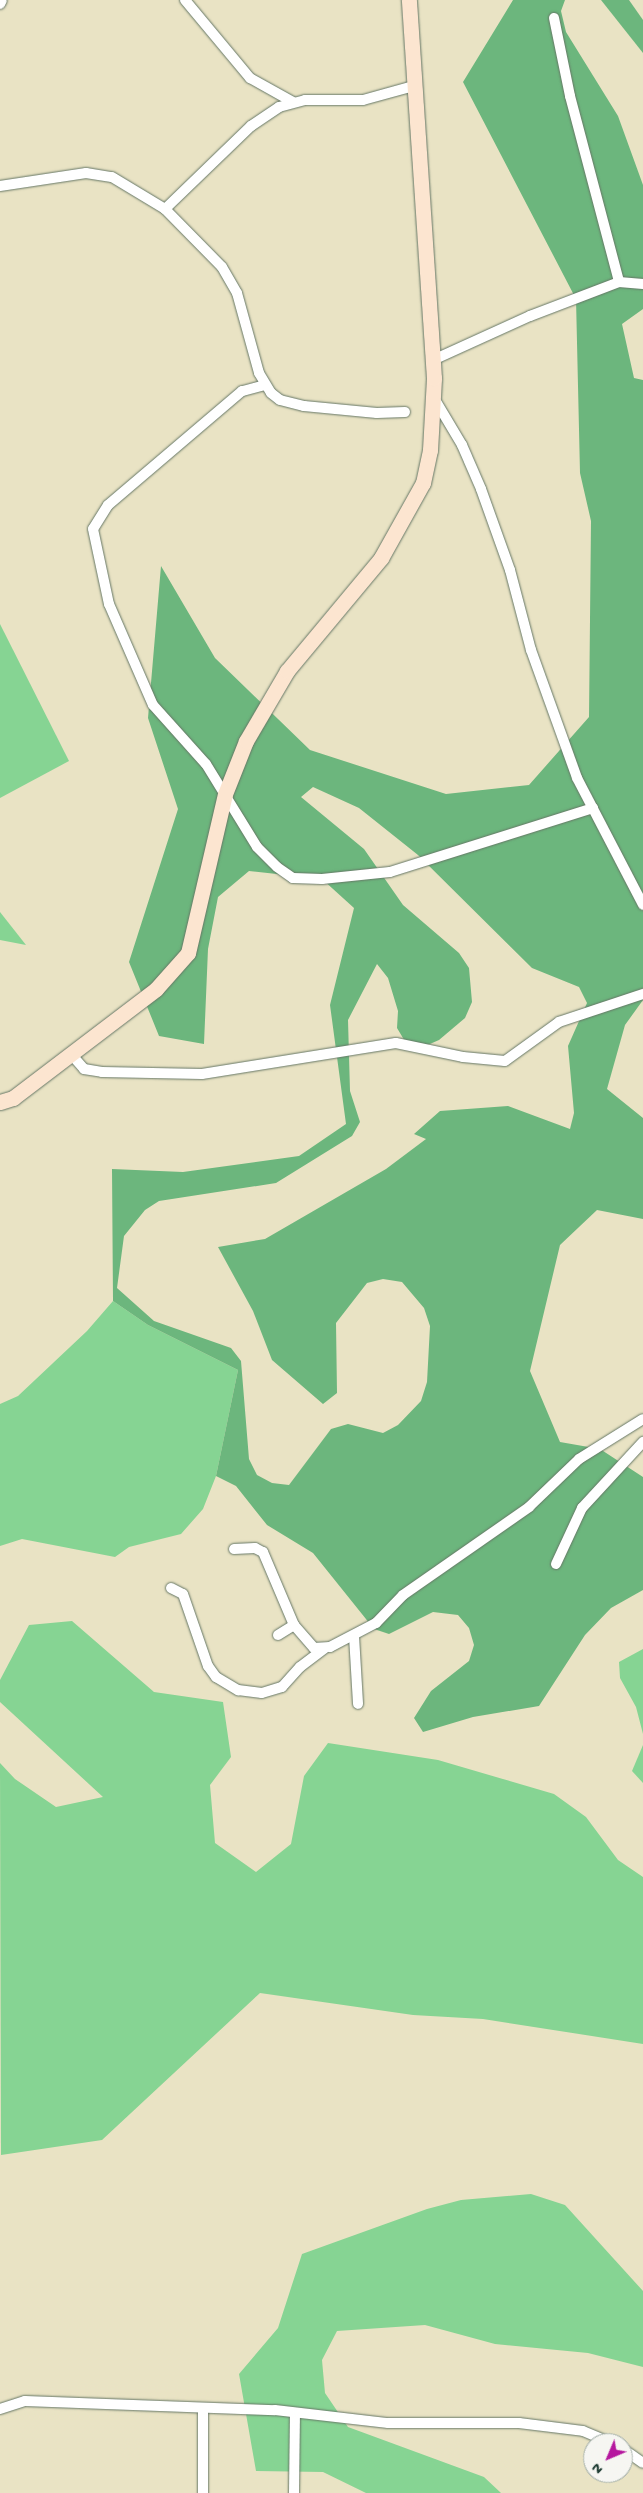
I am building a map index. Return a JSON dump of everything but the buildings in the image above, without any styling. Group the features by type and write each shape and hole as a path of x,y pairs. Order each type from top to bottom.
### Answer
{"street":[{"path":"0,4 2,0"},
{"path":"185,0 250,78 292,102"},
{"path":"0,1102 13,1098 156,988 188,953 224,794 242,749 275,688 368,576 415,501 428,466 434,398 433,360 408,0"},
{"path":"554,18 570,96 619,282"},
{"path":"165,208 251,126 273,110 292,102 363,100 414,86"},
{"path":"0,186 86,173 112,177 165,208 200,241 230,278 265,384 280,400 304,406 377,413 405,412"},
{"path":"433,360 530,316 619,282 643,284"},
{"path":"265,384 242,391 108,505 93,530 109,604 153,706 206,764 257,847 277,867 293,878 322,879 390,872 592,808"},
{"path":"434,398 462,445 481,489 510,570 531,650 577,778 643,904"},
{"path":"71,1054 84,1069 102,1072 184,1074 202,1074 396,1043 463,1057 505,1061 559,1022 643,994"},
{"path":"234,1549 255,1548 263,1552 294,1625 314,1648 330,1645 354,1636 376,1623 403,1595 518,1516 579,1459 643,1419"},
{"path":"556,1564 582,1508 643,1442"},
{"path":"171,1588 183,1594 208,1666 216,1677 238,1690 262,1694 282,1687 300,1667 330,1645"},
{"path":"278,1635 294,1625"},
{"path":"354,1636 358,1704"},
{"path":"0,2409 25,2401 203,2408 295,2413 388,2423 553,2426 588,2433"},
{"path":"203,2408 203,2493"},
{"path":"294,2493 295,2413"}],"green space":[{"path":"513,0 565,0 561,11 566,32 618,116 643,185 643,309 622,324 634,378 643,380 643,1000 625,1025 607,1089 643,1118 643,1219 597,1210 560,1245 530,1371 560,1442 600,1449 643,1477 643,1590 611,1608 585,1635 539,1706 473,1717 423,1732 414,1718 431,1691 469,1661 474,1645 469,1628 458,1615 433,1612 389,1634 374,1629 313,1553 267,1525 236,1486 216,1476 238,1370 148,1325 113,1301 112,1169 183,1172 299,1156 346,1124 330,1005 354,908 322,879 249,871 218,897 208,949 204,1044 159,1036 129,962 178,809 148,718 161,566 215,658 310,750 446,794 529,785 589,717 591,521 580,473 576,299 463,82","holes":["313,787 359,808 418,855 532,968 579,987 587,1003 568,1046 574,1113 570,1129 508,1106 440,1111 414,1134 426,1139 386,1169 265,1239 218,1247 253,1311 272,1360 323,1404 337,1393 336,1323 367,1283 383,1279 402,1282 424,1308 430,1326 427,1382 421,1401 398,1425 383,1433 348,1424 331,1429 289,1485 272,1483 257,1475 249,1459 241,1361 231,1348 154,1321 117,1288 124,1236 145,1210 159,1201 276,1183 352,1136 360,1122 350,1091 348,1020 377,964 388,978 398,1011 397,1028 406,1043 423,1047 439,1040 465,1018 472,1002 469,968 459,953 403,905 364,849 301,797"]},
{"path":"601,0 629,0 643,20 643,53"},
{"path":"0,624 69,761 0,798"},
{"path":"0,912 26,945 0,940"},
{"path":"113,1301 148,1325 238,1370 216,1476 203,1509 181,1534 129,1547 115,1557 22,1539 0,1546 0,1404 18,1396 87,1331"},
{"path":"72,1621 154,1692 223,1702 231,1757 210,1785 215,1843 256,1872 291,1844 304,1776 328,1743 438,1760 554,1794 586,1817 618,1860 643,1877 643,2044 483,2019 413,2015 260,1993 102,2140 1,2155 0,1763 15,1779 56,1807 103,1797 0,1702 0,1680 29,1625"},
{"path":"643,1649 643,1734 636,1707 620,1678 619,1662"},
{"path":"643,1745 643,1783 632,1771"},
{"path":"531,2194 565,2205 643,2291 643,2367 588,2353 495,2344 425,2325 337,2331 322,2360 325,2393 348,2427 484,2477 501,2493 366,2493 323,2472 256,2471 239,2374 278,2328 302,2254 427,2209 461,2200"}]}
